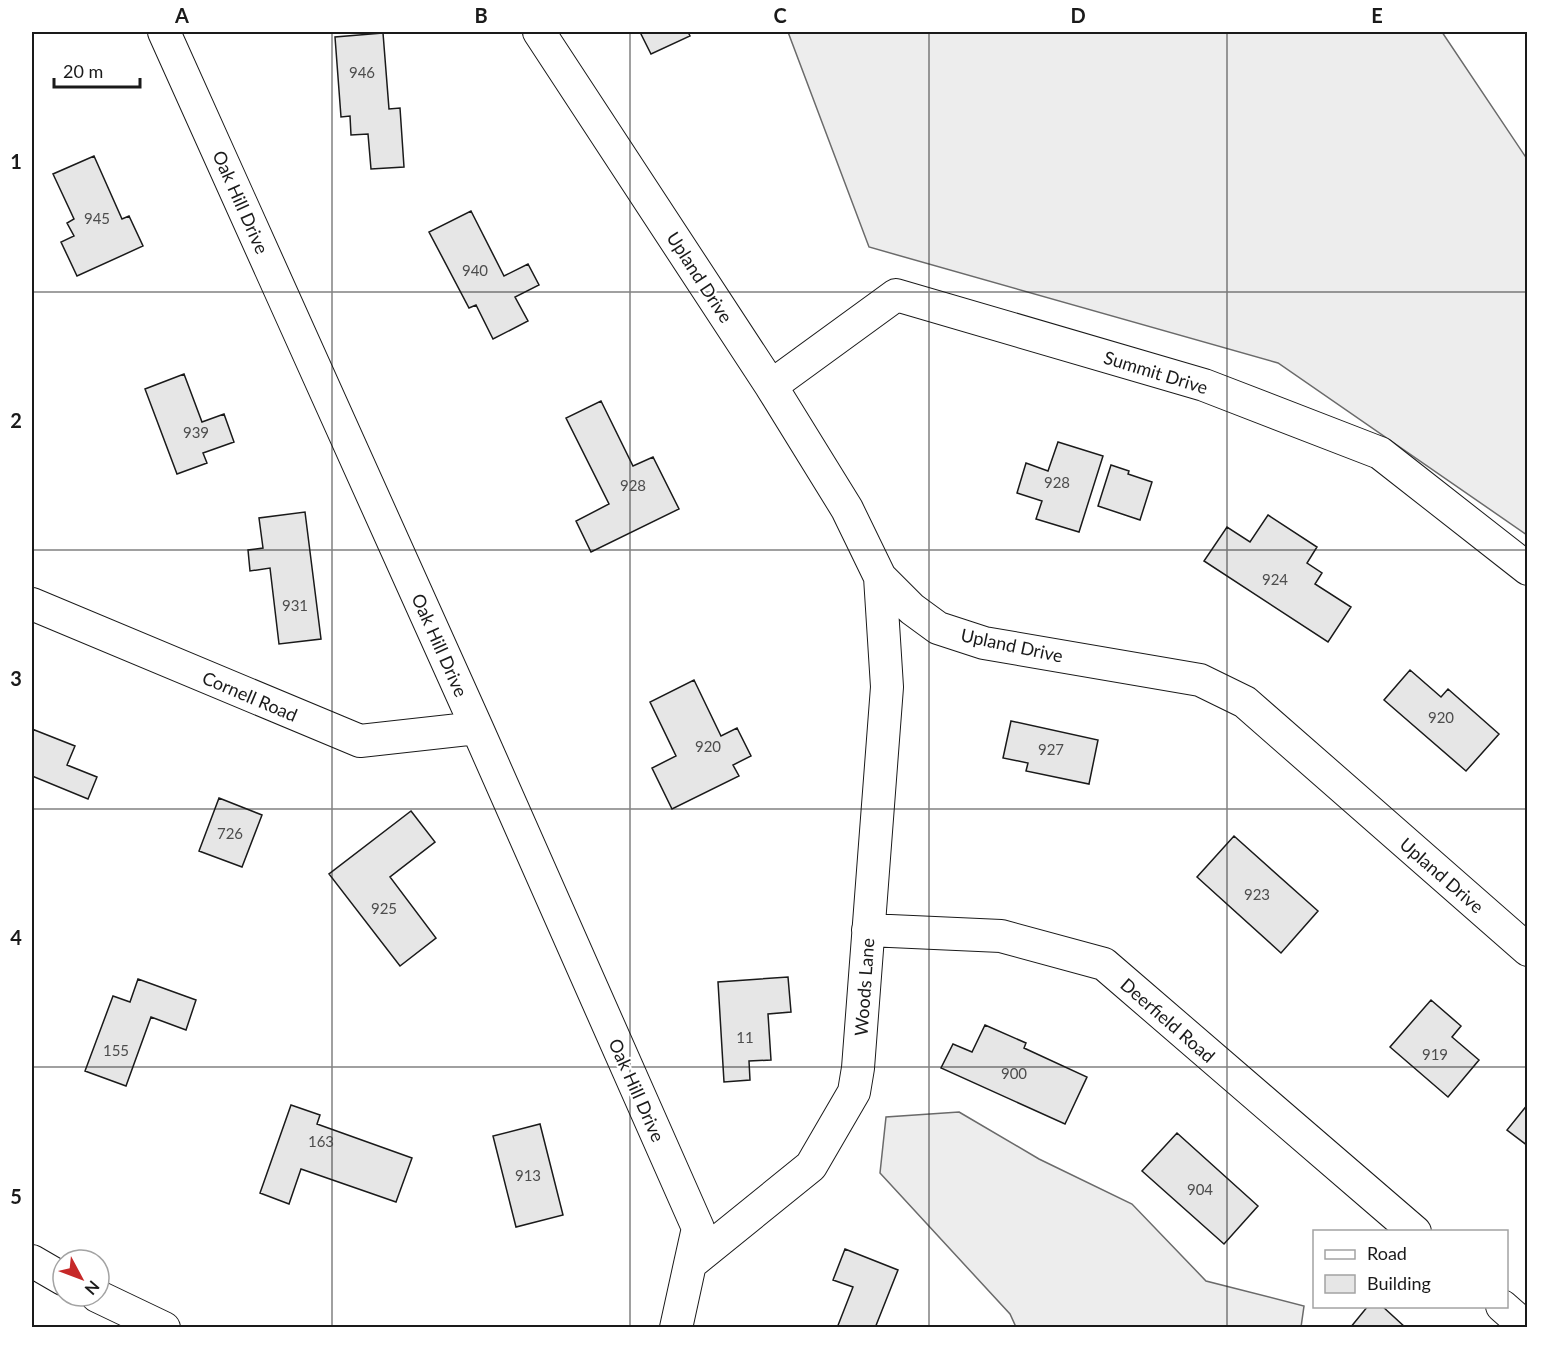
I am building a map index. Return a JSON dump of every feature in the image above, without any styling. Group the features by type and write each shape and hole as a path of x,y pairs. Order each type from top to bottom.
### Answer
{"street":[{"name":"Oak Hill Drive","path":"164,32 477,728 698,1228 690,1264"},
{"name":"Upland Drive","path":"539,32 771,386 847,508 880,577 912,609 939,628 984,643 1200,680 1245,702 1527,950"},
{"name":"Summit Drive","path":"771,386 896,295 1204,385 1380,453 1527,569"},
{"name":"Woods Lane","path":"690,1264 811,1166 854,1092 858,1068 887,687 880,577"},
{"name":"Cornell Road","path":"32,604 360,741 477,728"},
{"name":"Deerfield Road","path":"868,930 1001,936 1104,964 1413,1230"},
{"path":"32,1261 51,1272"},
{"path":"676,1328 690,1264"},
{"path":"111,1303 164,1328"},
{"path":"1504,1308 1527,1328"}],"shaded area":[{"path":"788,32 1442,32 1527,159 1527,535 1278,363 869,247"},
{"path":"959,1112 1039,1159 1132,1204 1206,1281 1304,1306 1301,1327 1016,1327 1010,1314 880,1173 886,1117"}],"building":[{"path":"640,32 688,32 690,36 651,54"},
{"path":"383,33 389,109 400,108 404,167 371,169 368,134 351,135 350,116 341,117 335,37"},
{"path":"94,156 122,219 129,216 143,246 77,276 61,242 74,236 67,223 74,219 53,174"},
{"path":"471,211 504,276 528,264 539,285 515,297 528,321 493,339 476,305 469,308 429,232"},
{"path":"184,374 202,422 224,414 234,442 203,453 207,463 177,474 145,389"},
{"path":"601,401 633,466 653,457 679,509 591,552 576,521 609,504 566,418"},
{"path":"1058,442 1103,456 1079,532 1036,519 1042,501 1017,493 1026,463 1048,471"},
{"path":"1111,465 1129,471 1128,474 1152,482 1140,520 1098,506"},
{"path":"305,512 321,639 279,644 270,568 250,571 248,550 263,548 259,518"},
{"path":"1268,515 1317,547 1307,563 1322,573 1315,584 1351,607 1328,642 1204,561 1227,527 1250,542"},
{"path":"1410,670 1441,697 1448,689 1499,734 1466,771 1384,700"},
{"path":"694,680 721,736 737,728 751,756 733,765 739,776 672,809 652,768 676,756 650,702"},
{"path":"1011,721 1098,740 1089,784 1026,771 1028,763 1003,758"},
{"path":"32,729 75,746 67,765 97,777 88,799 32,776"},
{"path":"219,798 262,815 242,867 199,851"},
{"path":"411,811 435,842 390,877 436,938 400,966 329,874"},
{"path":"1234,836 1318,911 1281,953 1197,877"},
{"path":"788,977 791,1012 768,1014 771,1060 749,1061 750,1080 724,1082 718,982"},
{"path":"138,979 196,1000 186,1030 151,1017 126,1086 85,1071 113,996 130,1002"},
{"path":"1431,1000 1461,1026 1452,1037 1479,1060 1448,1097 1390,1047"},
{"path":"985,1025 1026,1043 1024,1048 1087,1077 1065,1124 941,1068 953,1044 972,1052"},
{"path":"1528,1104 1528,1146 1507,1130"},
{"path":"291,1105 320,1115 317,1124 412,1158 396,1202 301,1169 289,1204 260,1193"},
{"path":"540,1124 563,1215 516,1227 493,1136"},
{"path":"1177,1133 1258,1206 1224,1244 1142,1171"},
{"path":"845,1249 898,1270 875,1328 837,1328 853,1287 833,1280"},
{"path":"1366,1308 1384,1308 1406,1328 1350,1328"}]}
